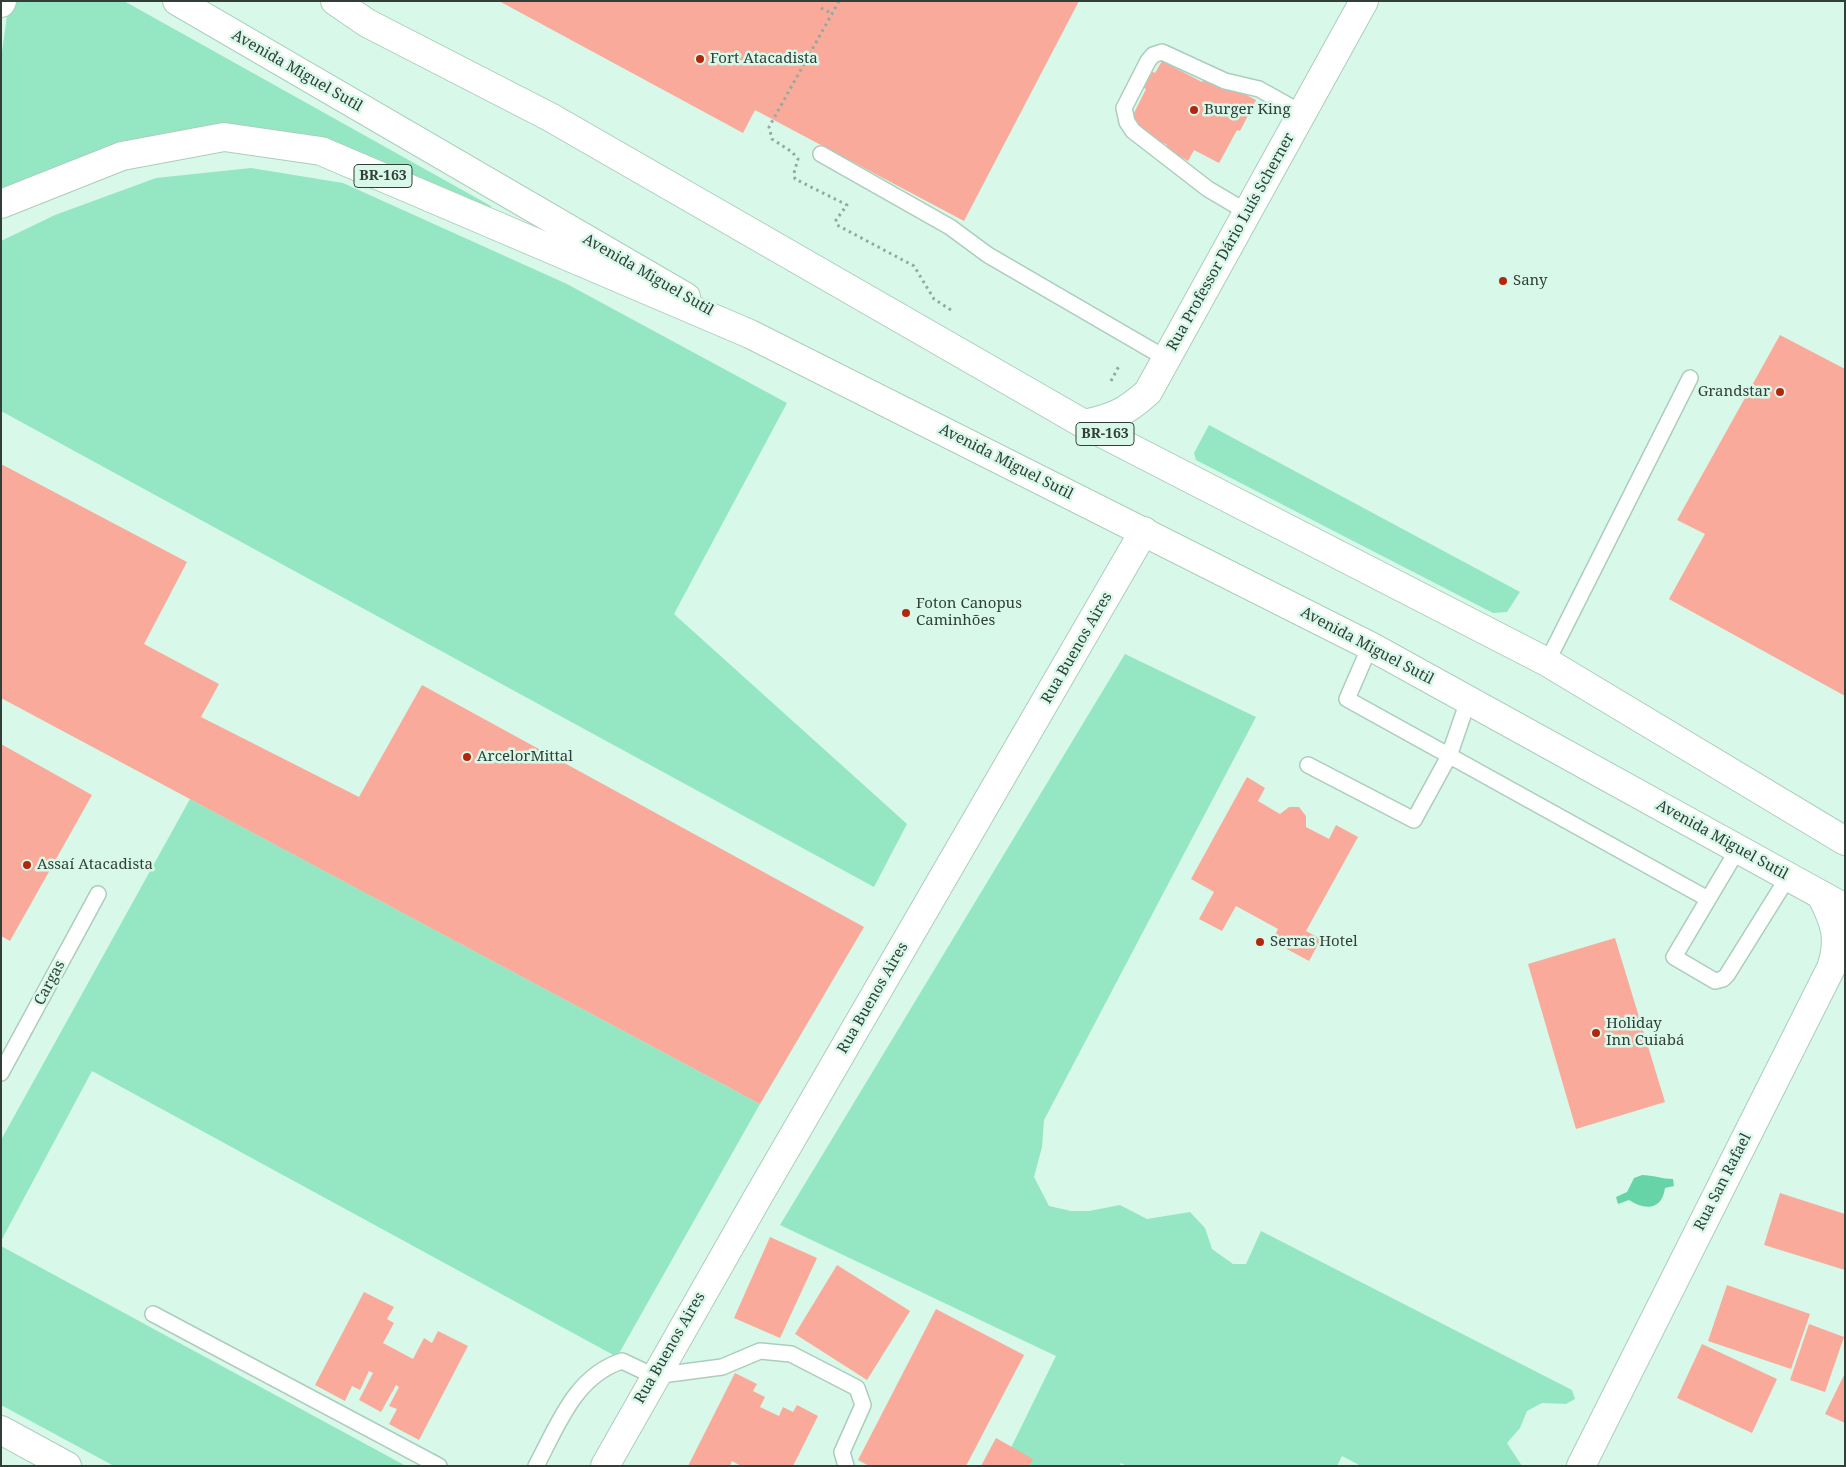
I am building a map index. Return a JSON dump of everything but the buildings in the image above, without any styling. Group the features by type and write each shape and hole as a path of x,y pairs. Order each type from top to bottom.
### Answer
{"main road":[{"name":"Avenida Miguel Sutil","path":"176,1 750,334 1370,646 1833,901"},
{"name":"BR-163","path":"325,1 550,117 1084,424 1547,662 1845,841"},
{"path":"335,1 367,23"},
{"name":"Rua Professor Dário Luís Scherner","path":"1084,424 1108,419 1133,406 1148,392 1364,1"},
{"name":"BR-163","path":"1,204 122,156 224,137 321,151 750,334"},
{"name":"Rua Buenos Aires","path":"605,1466 654,1376 1144,531"},
{"name":"Rua San Rafael","path":"1581,1466 1831,968 1836,953 1837,938 1830,911 1833,901"},
{"path":"1,1430 67,1466"}],"lane":[{"path":"1247,212 1208,189 1133,131 1127,122 1124,108 1148,61 1153,55 1162,52 1224,81 1259,89 1302,113"},
{"path":"821,154 950,227 988,255 1167,358"},
{"path":"1547,662 1690,378"},
{"path":"1370,646 1347,699 1708,899"},
{"path":"1308,765 1414,820 1449,756 1468,700"},
{"path":"1738,849 1674,956 1715,981 1727,975 1788,876"},
{"name":"Cargas","path":"1,1073 98,894"},
{"path":"153,1314 439,1466"},
{"path":"536,1466 572,1397 590,1378 606,1366 622,1361 654,1376 722,1367 760,1351 791,1354 857,1388 863,1406 842,1452 846,1466"}],"path":[{"path":"839,1 770,127 772,140 792,152 798,159 794,173 795,179 847,205 836,220 837,226 914,266 934,299 958,314"},
{"path":"821,8 832,14"},
{"path":"1108,387 1119,366"}],"shaded area":[{"path":"9,1 124,1 491,206 485,215 343,155 221,137 1,201 1,59"},
{"path":"251,168 343,183 567,284 787,403 674,614 907,824 874,887 1,411 1,241 55,215 156,178"},
{"path":"1209,425 1520,592 1507,612 1493,613 1196,460 1194,453"},
{"path":"1125,654 1256,717 1044,1120 1042,1147 1034,1177 1049,1206 1071,1211 1089,1211 1120,1205 1147,1219 1190,1212 1205,1228 1212,1249 1233,1264 1246,1264 1261,1231 1572,1390 1575,1399 1566,1404 1542,1403 1527,1411 1520,1428 1507,1443 1522,1466 1361,1466 1342,1456 1337,1466 1127,1466 1121,1463 1119,1466 1002,1466 1056,1356 780,1225"},
{"path":"190,799 760,1104 617,1357 92,1071 1,1241 1,1140"},
{"path":"1642,1175 1673,1179 1674,1186 1665,1188 1663,1196 1656,1205 1646,1207 1629,1200 1618,1204 1616,1197 1627,1192 1634,1178"},
{"path":"1,1246 406,1466 114,1466 1,1405"}],"place":[{"name":"Fort Atacadista","path":"700,59"},
{"name":"Burger King","path":"1194,110"},
{"name":"Sany","path":"1503,281"},
{"name":"Grandstar","path":"1780,392"},
{"name":"Foton Canopus Caminhões","path":"906,613"},
{"name":"ArcelorMittal","path":"467,757"},
{"name":"Assaí Atacadista","path":"27,865"},
{"name":"Serras Hotel","path":"1260,942"},
{"name":"Holiday Inn Cuiabá","path":"1596,1033"}]}
